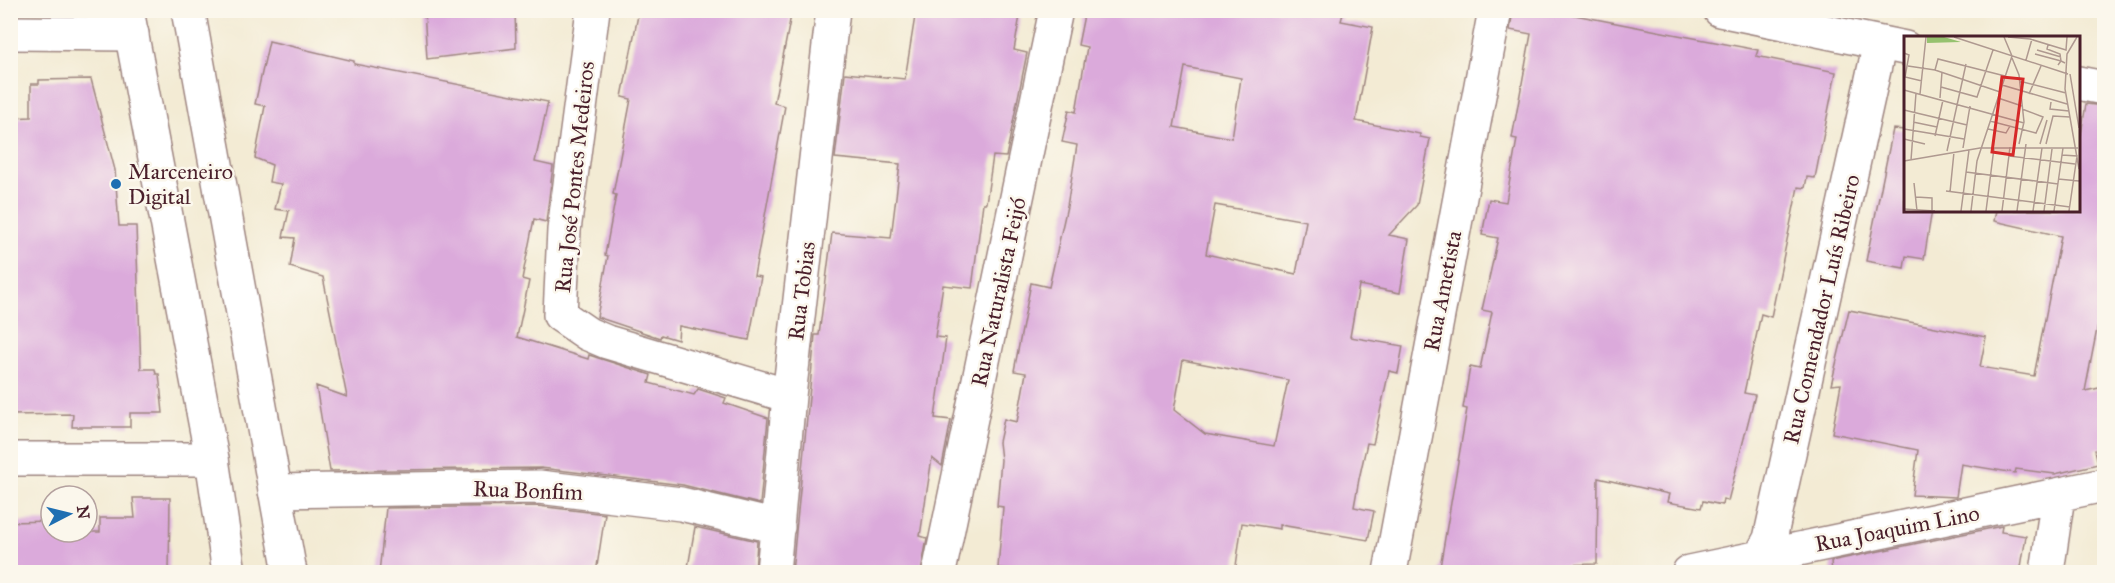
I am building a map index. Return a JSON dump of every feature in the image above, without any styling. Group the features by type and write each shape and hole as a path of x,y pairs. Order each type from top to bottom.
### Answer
{"street":[{"path":"188,10 290,573"},
{"name":"Rua José Pontes Medeiros","path":"593,10 564,230 560,315 588,334 607,342 789,396"},
{"name":"Rua Tobias","path":"773,573 789,396 833,10"},
{"name":"Rua Naturalista Feijó","path":"939,573 1056,10"},
{"name":"Rua Ametista","path":"1390,573 1495,10"},
{"path":"1720,10 1892,45"},
{"path":"10,33 130,22 212,459 229,573"},
{"name":"Rua Comendador Luís Ribeiro","path":"1756,564 1770,538 1892,45"},
{"path":"2079,83 2104,88"},
{"path":"10,459 212,459"},
{"name":"Rua Joaquim Lino","path":"1689,573 1756,564 2104,485"},
{"name":"Rua Bonfim","path":"275,491 539,487 681,504 778,527"},
{"path":"2047,573 2058,496"}],"building":[{"path":"424,10 515,10 516,48 427,59"},
{"path":"639,10 792,10 774,103 785,106 754,276 761,277 749,340 679,326 678,340 661,335 660,338 597,317 616,195 613,194 631,99 622,97"},
{"path":"916,10 1021,10 1014,50 1027,53 1006,157 993,156 986,203 983,203 972,288 943,285 935,337 946,338 935,418 951,420 942,466 932,458 920,536 927,538 921,573 792,573 815,335 819,335 832,233 891,238 900,164 835,158 845,73 905,79"},
{"path":"1085,10 1344,10 1341,21 1373,27 1356,121 1420,134 1420,137 1430,139 1417,205 1389,235 1409,239 1400,293 1359,285 1350,337 1403,346 1398,373 1389,371 1373,444 1367,443 1359,479 1354,507 1374,511 1368,540 1280,525 1280,529 1242,523 1235,573 1058,573 998,568 1003,507 997,506 1001,460 999,442 1004,419 1017,422 1026,373 1014,371 1031,283 1049,287 1067,206 1077,145 1062,142 1069,110 1076,112 1087,47 1078,45","holes":["1185,67 1241,78 1232,138 1174,127","1215,205 1306,221 1296,274 1206,254","1183,360 1288,380 1274,446 1205,434 1174,410"]},
{"path":"1513,10 1549,10 1758,50 1756,56 1836,72 1815,178 1807,177 1805,188 1798,187 1771,317 1761,314 1744,393 1755,395 1728,501 1723,499 1722,505 1703,501 1701,508 1667,502 1669,494 1598,478 1597,564 1564,565 1564,573 1439,573 1467,409 1463,408 1470,367 1480,369 1492,312 1482,310 1498,238 1482,235 1489,199 1506,202 1517,139 1512,138 1531,34 1510,30"},
{"path":"269,41 354,61 354,64 548,102 535,162 553,166 546,222 534,219 522,279 529,281 517,337 588,359 589,355 651,375 649,383 694,395 698,389 726,398 724,403 768,418 760,504 683,485 541,468 330,471 316,386 347,397 323,277 290,267 295,238 283,237 289,211 275,209 281,184 269,182 272,165 255,158 265,106 255,104"},
{"path":"91,79 115,170 119,226 136,226 141,369 155,369 156,374 159,374 163,413 130,413 130,427 72,427 73,414 10,415 10,118 31,117 31,84 39,84 39,80"},
{"path":"2086,104 2104,106 2104,293 2085,391 2104,387 2104,448 2095,450 2098,464 2055,474 2016,469 2015,473 1961,464 1956,497 1912,495 1918,450 1832,433 1841,384 1831,385 1849,310 1986,337 1980,367 2034,376 2061,236 1994,221 1996,212 2079,212 2079,133 2081,134"},
{"path":"1893,129 1904,130 1904,212 1932,212 1924,259 1906,256 1904,268 1866,261"},
{"path":"133,498 170,498 169,573 10,573 10,522 39,521 39,544 99,544 100,518 135,518"},
{"path":"538,506 605,514 596,573 379,573 386,508"},
{"path":"2002,526 2001,532 2026,536 2020,573 1832,573 1831,561"},
{"path":"695,527 757,541 755,573 687,573"}],"place":[{"name":"Marceneiro Digital","path":"116,184"}]}
